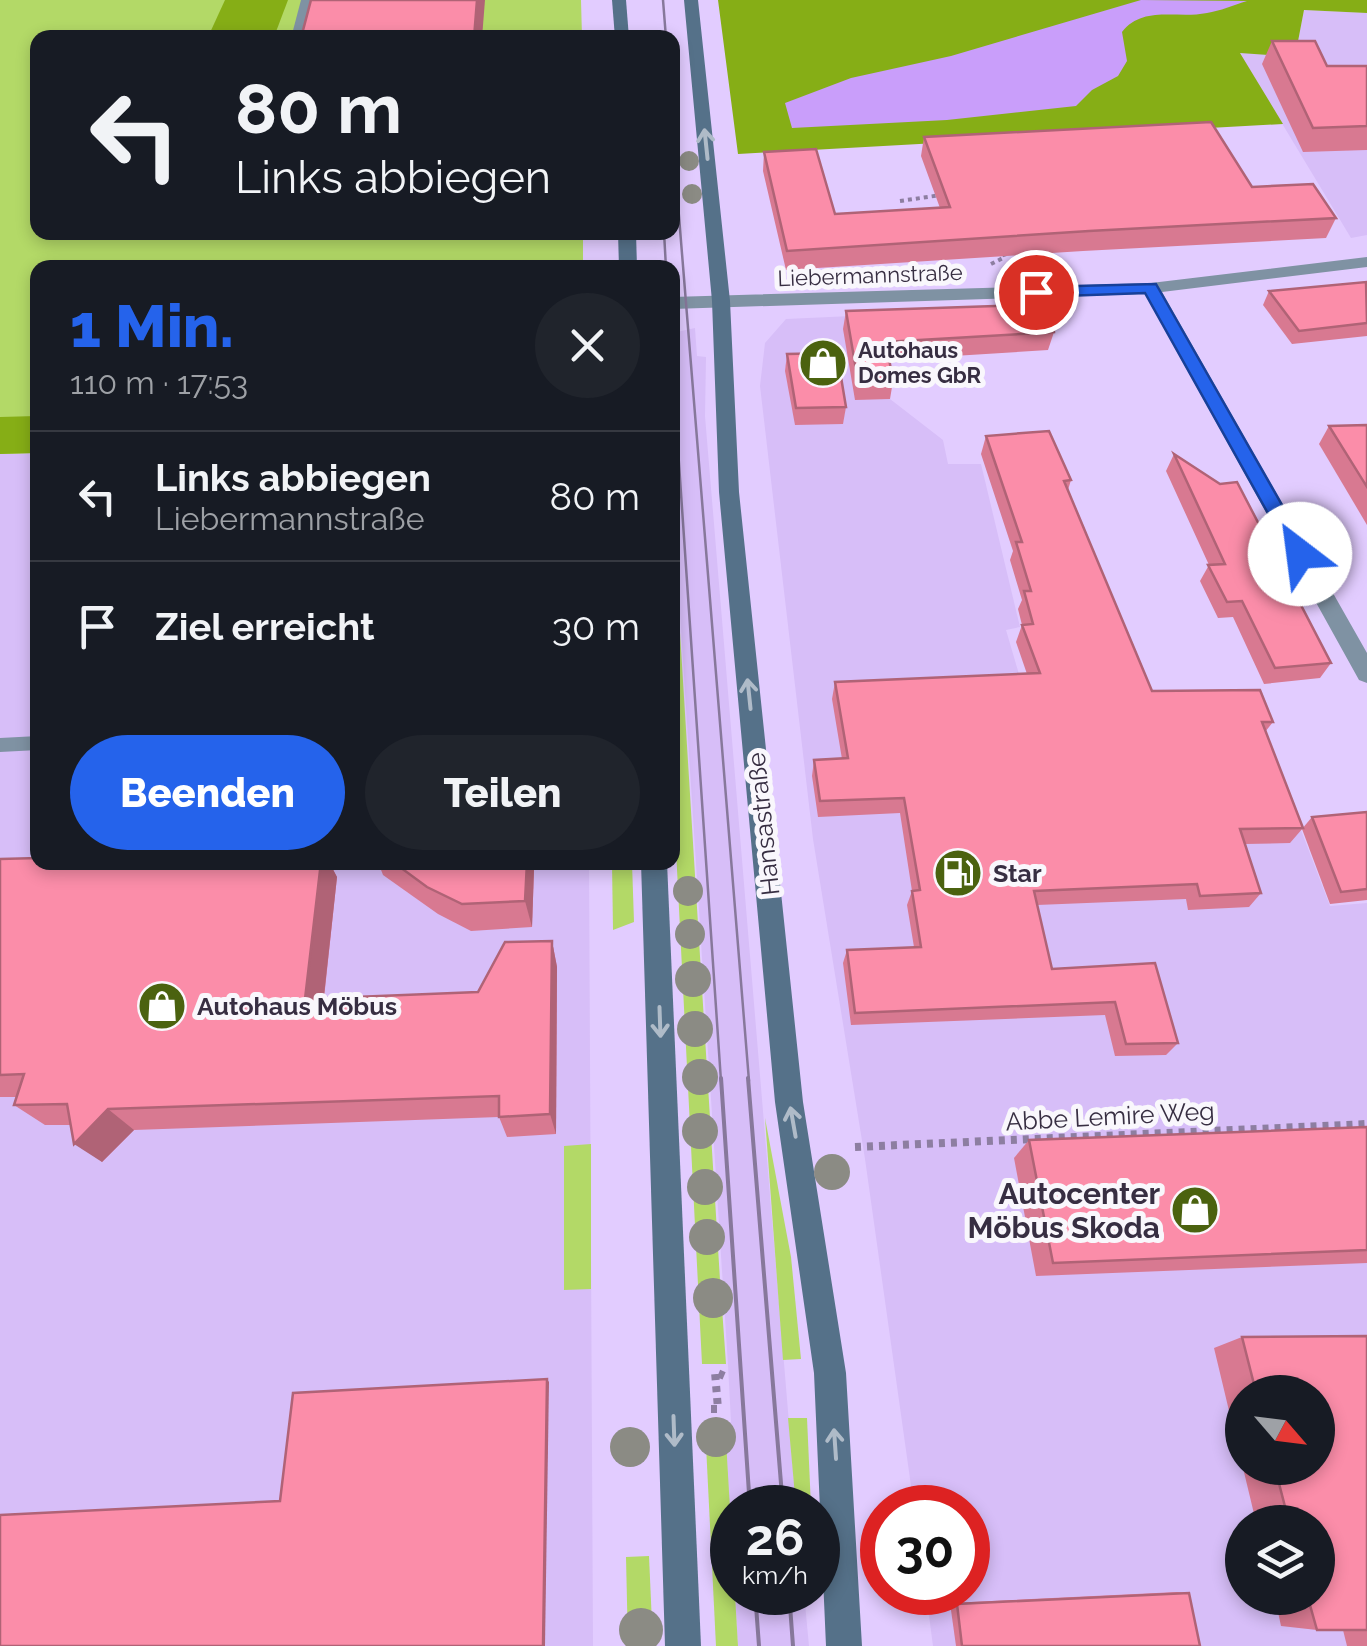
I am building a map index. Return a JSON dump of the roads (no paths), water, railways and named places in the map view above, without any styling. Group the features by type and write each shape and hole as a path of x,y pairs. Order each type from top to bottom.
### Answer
{"main road":[{"path":"620,0 622,30"},
{"name":"Hansastraße","path":"691,0 721,302 729,492 789,1102 830,1374 844,1646"},
{"path":"654,870 683,1646"}],"street":[{"name":"Liebermannstraße","path":"680,303 1150,288 1367,262"},
{"path":"1150,288 1367,674"}],"lane":[{"path":"298,30 306,0"},
{"path":"0,744 30,743"}],"tram line":[{"path":"663,0 665,30"},
{"path":"680,229 749,1081"},
{"path":"664,240 666,260"},
{"path":"680,479 721,1081"},
{"path":"721,1078 748,1485"},
{"path":"748,1078 781,1485"},
{"path":"757,1615 759,1646"},
{"path":"791,1615 793,1646"}],"place":[{"name":"Autohaus Domes GbR","path":"823,363"},
{"name":"Star","path":"958,873"},
{"name":"Autohaus Möbus","path":"162,1006"},
{"name":"Autocenter Möbus Skoda","path":"1195,1210"}]}
